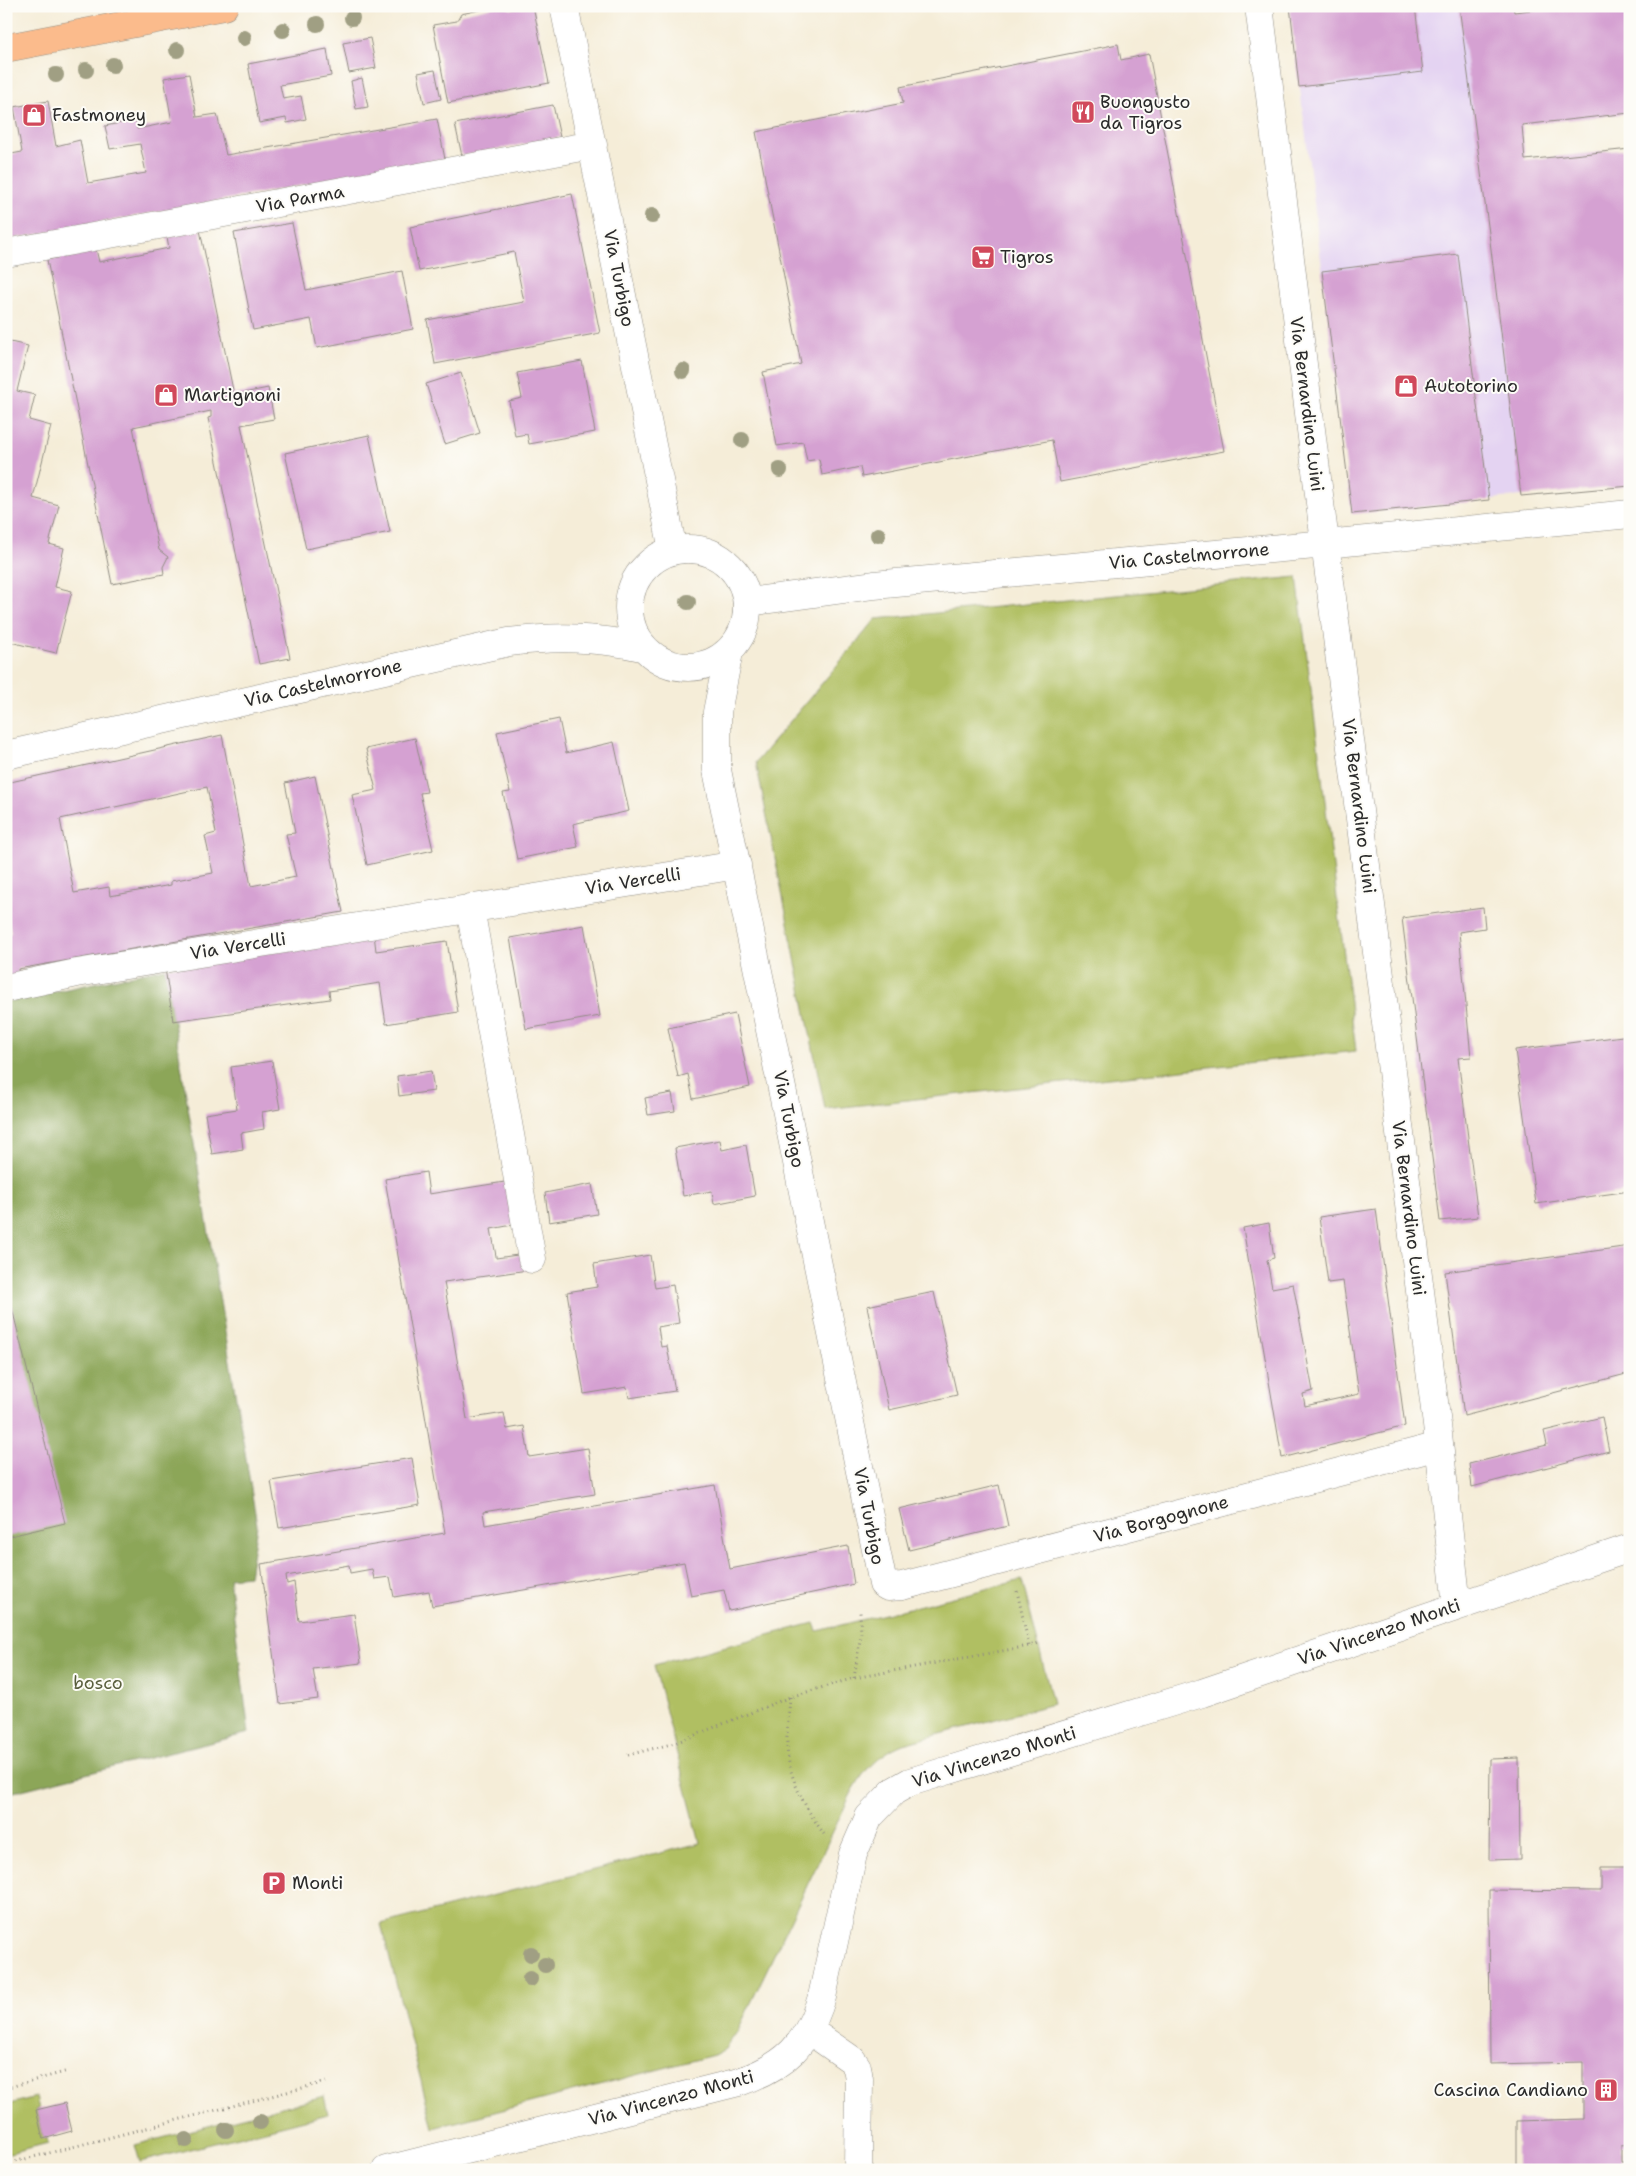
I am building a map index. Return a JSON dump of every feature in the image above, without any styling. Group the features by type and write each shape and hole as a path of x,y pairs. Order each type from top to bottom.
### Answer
{"main road":[{"path":"6,48 224,6"}],"street":[{"name":"Via Turbigo","path":"564,6 673,550"},
{"name":"Via Bernardino Luini","path":"1259,6 1299,339 1439,1446 1457,1606"},
{"name":"Via Parma","path":"6,253 593,145"},
{"name":"Via Castelmorrone","path":"748,602 874,584 1326,544 1630,514"},
{"path":"693,549 713,554 730,566 742,582 748,602 747,620 740,638 729,652 713,662 694,668 675,667 657,660 642,647 632,630 628,610 630,590 640,572 655,558 673,550 693,549"},
{"name":"Via Castelmorrone","path":"6,755 509,642 537,638 580,637 642,647"},
{"name":"Via Turbigo","path":"729,652 720,690 716,740 717,770 882,1584"},
{"name":"Via Vercelli","path":"6,988 77,973 737,865"},
{"path":"470,908 532,1258"},
{"name":"Via Borgognone","path":"882,1584 902,1586 1439,1446"},
{"name":"Via Vincenzo Monti","path":"386,2170 739,2082 776,2066 795,2051 809,2030 822,1997 853,1854 869,1817 894,1791 910,1782 1202,1694 1630,1548"},
{"path":"809,2030 852,2060 857,2067 859,2079 858,2170"}],"path":[{"path":"1015,1584 1029,1646"},
{"path":"854,1678 862,1634 860,1613 862,1606"},
{"path":"628,1755 675,1743 790,1697 854,1678 1039,1643"},
{"path":"790,1697 787,1738 791,1772 814,1818 829,1841"},
{"path":"6,2088 68,2072"},
{"path":"6,2164 326,2082"}],"shaded area":[{"path":"1290,6 1459,6 1521,496 1352,514"}],"green space":[{"path":"1297,577 1356,1051 825,1109 756,762 876,619"},
{"name":"bosco","path":"165,968 257,1525 249,1576 229,1578 249,1733 6,1794 6,1002"},
{"path":"1022,1580 1053,1704 903,1744 886,1753 866,1771 850,1796 737,2032 725,2049 714,2055 433,2128 381,1924 700,1843 654,1665 814,1623 817,1631"},
{"path":"324,2096 328,2114 140,2162 135,2145"},
{"path":"36,2097 39,2109 36,2110 43,2138 47,2138 48,2143 6,2154 6,2105"}],"building":[{"path":"506,6 510,9 533,6 549,83 448,103 433,25 457,21 461,14"},
{"path":"1290,6 1415,6 1423,72 1299,87"},
{"path":"1459,6 1513,6 1514,12 1566,6 1630,6 1630,113 1522,125 1525,160 1630,149 1630,486 1521,496"},
{"path":"370,38 376,68 349,73 343,43"},
{"name":"Tigros","path":"1118,44 1121,60 1149,54 1224,451 1060,482 1052,440 862,477 860,467 822,475 819,459 807,461 803,442 777,446 763,372 801,364 756,132 903,103 900,87"},
{"path":"327,49 331,76 280,85 283,99 301,96 306,119 287,123 286,118 259,123 248,64"},
{"path":"435,70 441,99 424,103 418,73"},
{"path":"189,74 197,117 217,114 226,155 437,119 445,159 6,240 6,155 22,152 14,107 48,101 56,146 80,140 88,183 146,173 140,144 110,149 105,126 136,120 137,129 172,122 164,78"},
{"path":"362,78 368,107 356,109 351,81"},
{"path":"553,105 560,137 462,156 455,124"},
{"path":"572,194 600,333 435,364 427,320 524,302 514,252 419,271 410,227"},
{"path":"292,223 306,290 402,271 413,329 317,348 311,319 253,330 234,233"},
{"path":"200,230 234,395 268,388 274,419 241,425 290,658 259,664 208,418 211,417 211,411 133,427 159,550 168,557 163,567 164,574 112,584 47,260 96,249 99,262 169,248 167,237"},
{"name":"Autotorino","path":"1458,254 1489,500 1352,514 1322,271"},
{"path":"6,341 28,346 17,391 35,395 29,420 51,426 33,498 59,505 49,544 64,548 55,587 72,591 56,653 6,641 6,572 8,565 6,565"},
{"path":"582,361 595,432 529,444 527,434 515,436 509,401 522,398 517,373"},
{"path":"461,373 480,433 445,444 426,384"},
{"path":"369,435 390,532 306,549 285,453"},
{"path":"559,719 566,753 614,742 629,811 573,824 578,847 517,859 503,793 510,792 497,732"},
{"path":"222,735 251,886 296,877 286,834 295,833 285,783 315,776 343,912 18,969 19,978 6,980 6,934 11,933 6,907 6,783","holes":["207,787 216,833 205,836 213,873 171,881 171,885 110,896 109,887 74,893 60,819"]},
{"path":"415,738 427,792 420,793 433,850 367,865 352,795 376,790 366,749"},
{"path":"1483,907 1485,928 1459,932 1471,1057 1458,1058 1478,1217 1440,1221 1402,918"},
{"path":"584,925 600,1016 526,1029 510,938"},
{"path":"374,934 376,951 447,941 458,1012 386,1024 380,983 329,991 330,999 173,1021 165,968"},
{"path":"735,1014 750,1087 693,1099 688,1074 678,1077 668,1028"},
{"path":"1630,1035 1630,1191 1536,1204 1515,1050"},
{"path":"272,1061 280,1109 262,1112 264,1129 241,1133 243,1149 212,1154 205,1114 237,1109 231,1067"},
{"path":"431,1071 434,1091 399,1096 397,1076"},
{"path":"672,1093 675,1111 648,1115 645,1098"},
{"path":"720,1140 722,1150 746,1145 755,1196 714,1204 712,1191 683,1196 675,1148"},
{"path":"426,1172 429,1194 511,1181 518,1224 491,1229 496,1258 525,1254 528,1270 444,1282 467,1419 504,1413 507,1429 524,1426 529,1457 588,1448 595,1494 483,1512 485,1525 715,1485 730,1569 848,1546 854,1584 729,1611 724,1590 691,1596 684,1562 432,1606 429,1591 394,1597 390,1577 374,1579 372,1569 350,1573 349,1565 286,1576 287,1584 294,1582 299,1621 354,1614 361,1663 313,1669 318,1699 280,1704 261,1564 445,1533 385,1179"},
{"path":"592,1184 597,1214 549,1222 545,1193"},
{"path":"1376,1209 1405,1426 1282,1458 1243,1228 1269,1223 1274,1258 1267,1260 1272,1288 1293,1284 1313,1391 1303,1394 1305,1406 1359,1394 1343,1281 1328,1283 1319,1217"},
{"path":"1630,1246 1630,1373 1464,1416 1445,1272"},
{"path":"650,1255 655,1288 673,1285 679,1323 658,1327 661,1347 667,1346 675,1391 629,1398 627,1387 584,1394 567,1292 597,1287 594,1264"},
{"path":"6,1284 65,1523 6,1537"},
{"path":"934,1292 957,1395 889,1410 867,1306"},
{"path":"1602,1417 1609,1451 1472,1487 1469,1464 1547,1445 1544,1431"},
{"path":"412,1458 420,1505 279,1528 271,1481"},
{"path":"999,1485 1008,1526 909,1550 899,1509"},
{"path":"1519,1758 1520,1859 1489,1860 1490,1759"},
{"path":"1601,1868 1630,1868 1630,2145 1621,2146 1621,2162 1630,2162 1630,2170 1517,2170 1517,2121 1583,2119 1583,2062 1490,2064 1489,1890 1601,1891"},
{"path":"65,2103 72,2131 43,2139 36,2110"}],"place":[{"name":"Buongusto da Tigros","path":"1083,112"},
{"name":"Fastmoney","path":"34,115"},
{"name":"Tigros","path":"983,257"},
{"name":"Autotorino","path":"1406,386"},
{"name":"Martignoni","path":"166,395"},
{"name":"Monti","path":"274,1883"},
{"name":"Cascina Candiano","path":"1606,2090"}]}
